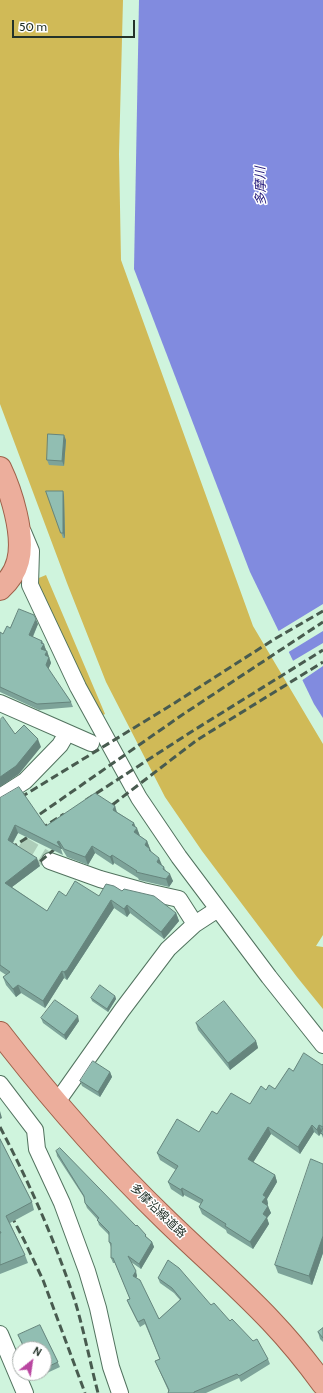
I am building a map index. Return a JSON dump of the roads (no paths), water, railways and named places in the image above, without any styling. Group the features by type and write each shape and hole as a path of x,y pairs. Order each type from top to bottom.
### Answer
{"main road":[{"path":"0,468 18,520 19,559 10,579 0,589"},
{"name":"多摩沿線道路","path":"0,1033 95,1147 127,1181 272,1322 304,1358 323,1384"}],"street":[{"path":"18,520 31,551 30,585 78,687 139,798 179,857 218,910 323,1045"},
{"path":"0,703 91,743"},
{"path":"0,797 25,781 60,745 67,733"},
{"path":"50,862 100,879 179,899 195,924"},
{"path":"56,1102 168,949 195,924 218,910"},
{"path":"0,1084 35,1130 38,1149 62,1203 87,1271 120,1393"},
{"path":"0,1334 25,1393"}],"water":[{"name":"多摩川","path":"139,0 323,0 323,718 314,704 250,572 134,269"}],"tunnel":[{"path":"0,831 50,861"}],"railway":[{"path":"0,810 173,704 273,640 323,611"},
{"path":"30,821 182,715 323,622"},
{"path":"86,800 191,732 323,650"},
{"path":"103,812 197,740 323,662"},
{"path":"0,855 64,814"},
{"path":"31,869 62,843"},
{"path":"0,1127 22,1170 59,1257 75,1301 98,1393"},
{"path":"0,1194 43,1280 85,1393"}]}
